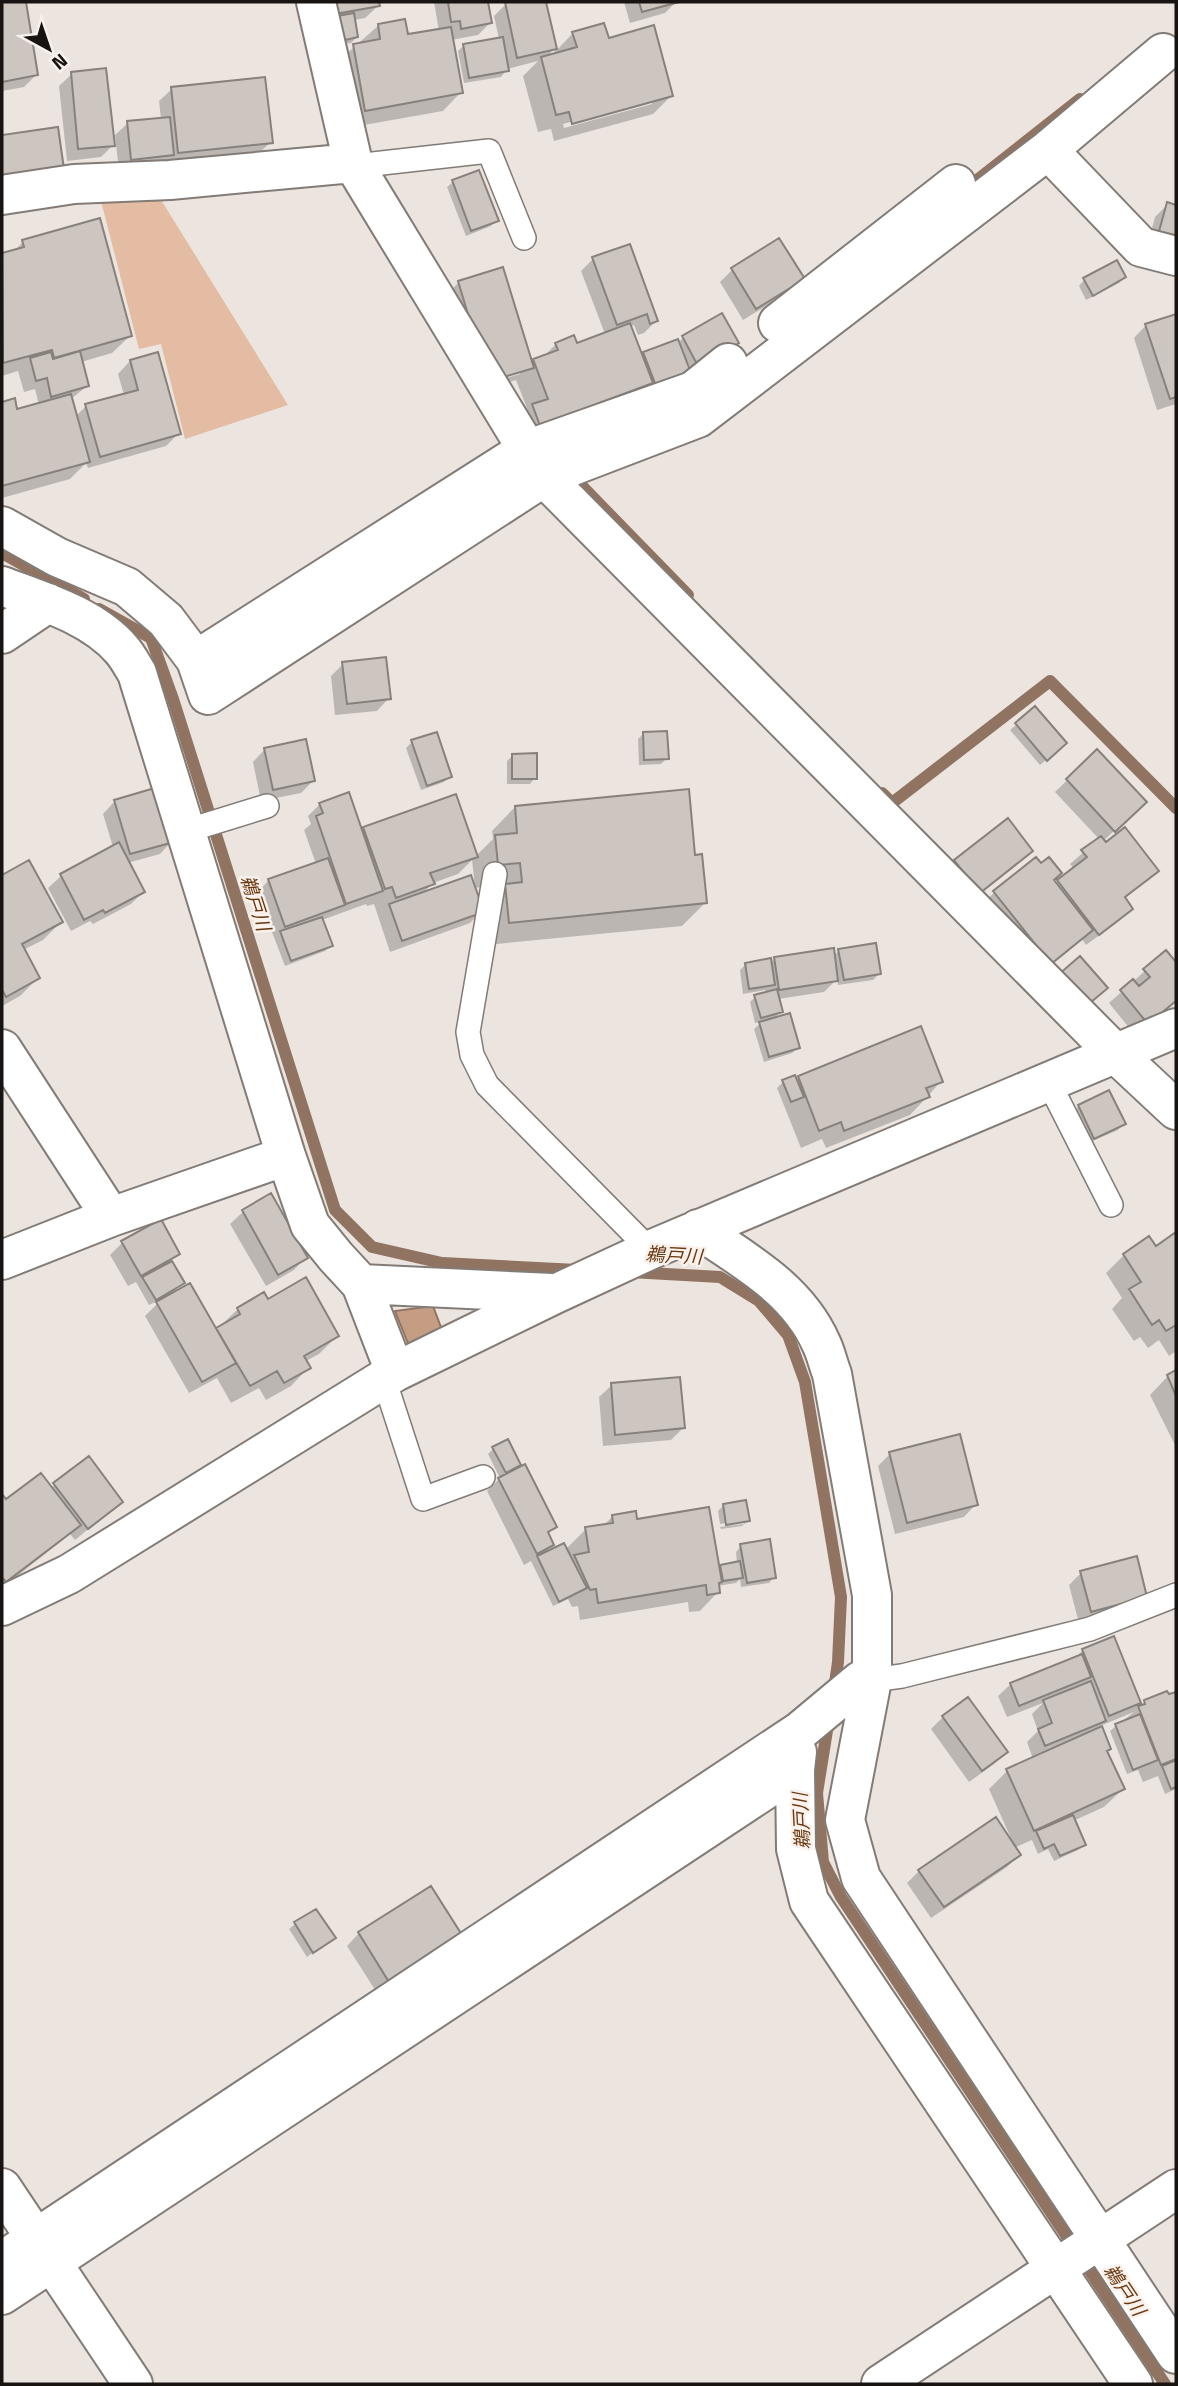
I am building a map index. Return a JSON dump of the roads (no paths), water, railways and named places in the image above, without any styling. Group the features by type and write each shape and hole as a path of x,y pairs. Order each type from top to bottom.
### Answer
{"street":[{"path":"316,2 354,165 535,463 1115,1053 1176,1110"},
{"path":"535,463 698,418 1048,150 1163,53"},
{"path":"1048,150 1141,247 1176,256"},
{"path":"2,195 74,184 170,180 354,165"},
{"path":"2,526 57,557 127,587 166,620 196,660 535,463 692,391 956,184"},
{"path":"2,586 48,603 95,627 121,649 137,673 192,829 286,1156 310,1225 361,1284 390,1376"},
{"path":"2,634 48,603"},
{"path":"2,1606 69,1574 390,1376 568,1288 698,1229 1176,1028"},
{"path":"2,1049 111,1217"},
{"path":"2,1260 111,1217 286,1156"},
{"path":"698,1229 769,1276 801,1309 821,1343 832,1374 872,1595 866,1680 845,1821 861,1878 1079,2253 1133,2384"},
{"path":"361,1284 568,1288"},
{"path":"2,2295 44,2250 806,1726 866,1680"},
{"path":"806,1726 795,1770 796,1849 809,1901 1079,2253 1176,2354"},
{"path":"2,2261 44,2250 795,1770"},
{"path":"2,2188 133,2384"},
{"path":"881,2384 1176,2189"}],"lane":[{"path":"354,165 489,151 524,238"},
{"path":"192,829 267,806"},
{"path":"495,874 468,1032 472,1055 487,1086 646,1252"},
{"path":"1048,1082 1111,1205"},
{"path":"390,1376 423,1499 483,1477"},
{"path":"866,1680 902,1676 1090,1629 1176,1595"}],"waterway":[{"path":"962,192 1080,99"},
{"path":"577,481 688,595"},
{"name":"鵜戸川","path":"2,553 84,599"},
{"name":"鵜戸川","path":"99,609 151,638 173,699 335,1210 372,1247 442,1263 577,1270"},
{"path":"882,793 892,803 1050,681 1176,808"},
{"name":"鵜戸川","path":"630,1272 720,1277 759,1301 788,1335 805,1382 841,1597 834,1690"},
{"name":"鵜戸川","path":"829,1718 817,1793 823,1862 841,1897 1165,2384"}]}
